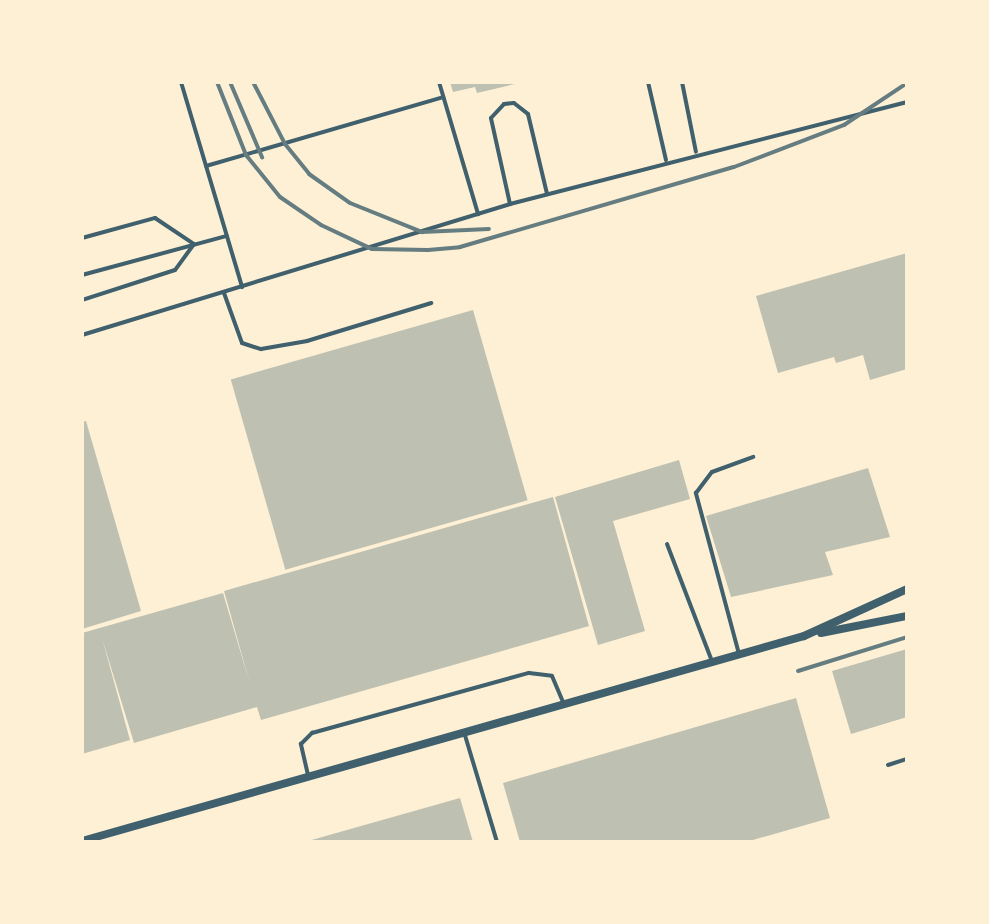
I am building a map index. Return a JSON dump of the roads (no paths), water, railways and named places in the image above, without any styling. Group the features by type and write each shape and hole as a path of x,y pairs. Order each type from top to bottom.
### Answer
{"street":[{"path":"804,636 907,589"},
{"path":"82,841 463,729 712,661 804,636 907,616"}],"lane":[{"path":"181,82 242,287"},
{"path":"439,82 478,214"},
{"path":"648,82 666,160"},
{"path":"682,82 696,152"},
{"path":"206,166 443,97"},
{"path":"82,335 510,204 696,152 907,102"},
{"path":"510,204 491,118 504,104 514,103 528,114 547,194"},
{"path":"82,238 155,218 194,244"},
{"path":"82,275 227,236"},
{"path":"82,300 175,270 194,244"},
{"path":"223,292 242,343 261,349 307,341 431,303"},
{"path":"739,654 696,493 712,472 753,457"},
{"path":"667,544 712,661"},
{"path":"308,775 301,744 312,733 529,673 552,676 563,702"},
{"path":"463,729 497,842"},
{"path":"888,765 907,759"}],"railway":[{"path":"217,82 246,155 280,197 321,225 372,249 428,250 460,247 734,167 844,125 907,83"},
{"path":"230,82 262,157"},
{"path":"253,82 285,144 309,174 350,203 422,232 489,229"},
{"path":"798,671 907,637"}]}
